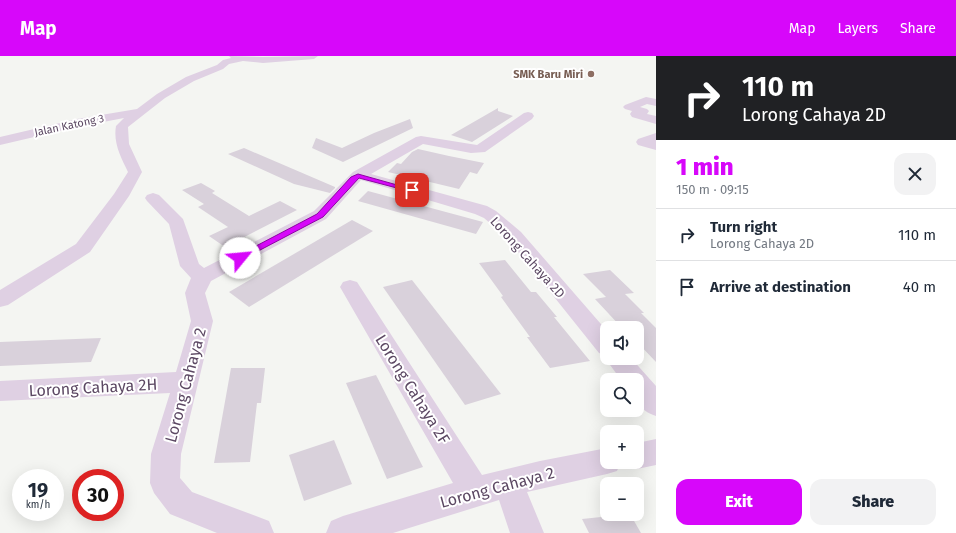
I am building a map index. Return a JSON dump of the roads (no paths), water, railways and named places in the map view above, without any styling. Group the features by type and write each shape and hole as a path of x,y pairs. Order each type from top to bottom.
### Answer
{"street":[{"path":"0,300 83,248 108,214 135,172 121,143 120,134 122,126 139,112 190,78 220,67 231,58 280,60 314,56"},
{"path":"656,103 646,100 629,107 643,111 636,114 656,120"},
{"name":"Jalan Katong 3","path":"0,142 77,123 139,112"},
{"path":"153,198 177,223 190,266 202,278 320,215 354,178 421,140 471,149 480,149 528,116"},
{"path":"656,137 644,142 656,146"},
{"name":"Lorong Cahaya 2D","path":"358,176 481,210 498,219 600,339"},
{"name":"Lorong Cahaya 2","path":"202,278 196,293 202,321 166,454 165,483 181,503 257,533"},
{"name":"Lorong Cahaya 2F","path":"350,287 475,491"},
{"path":"623,365 629,373"},
{"name":"Lorong Cahaya 2H","path":"0,391 186,382"},
{"path":"644,391 656,405"},
{"path":"644,455 656,452"},
{"name":"Lorong Cahaya 2","path":"343,533 475,491 572,466 600,462"},
{"path":"508,482 527,533"}],"place":[{"name":"SMK Baru Miri","path":"591,74"}]}
